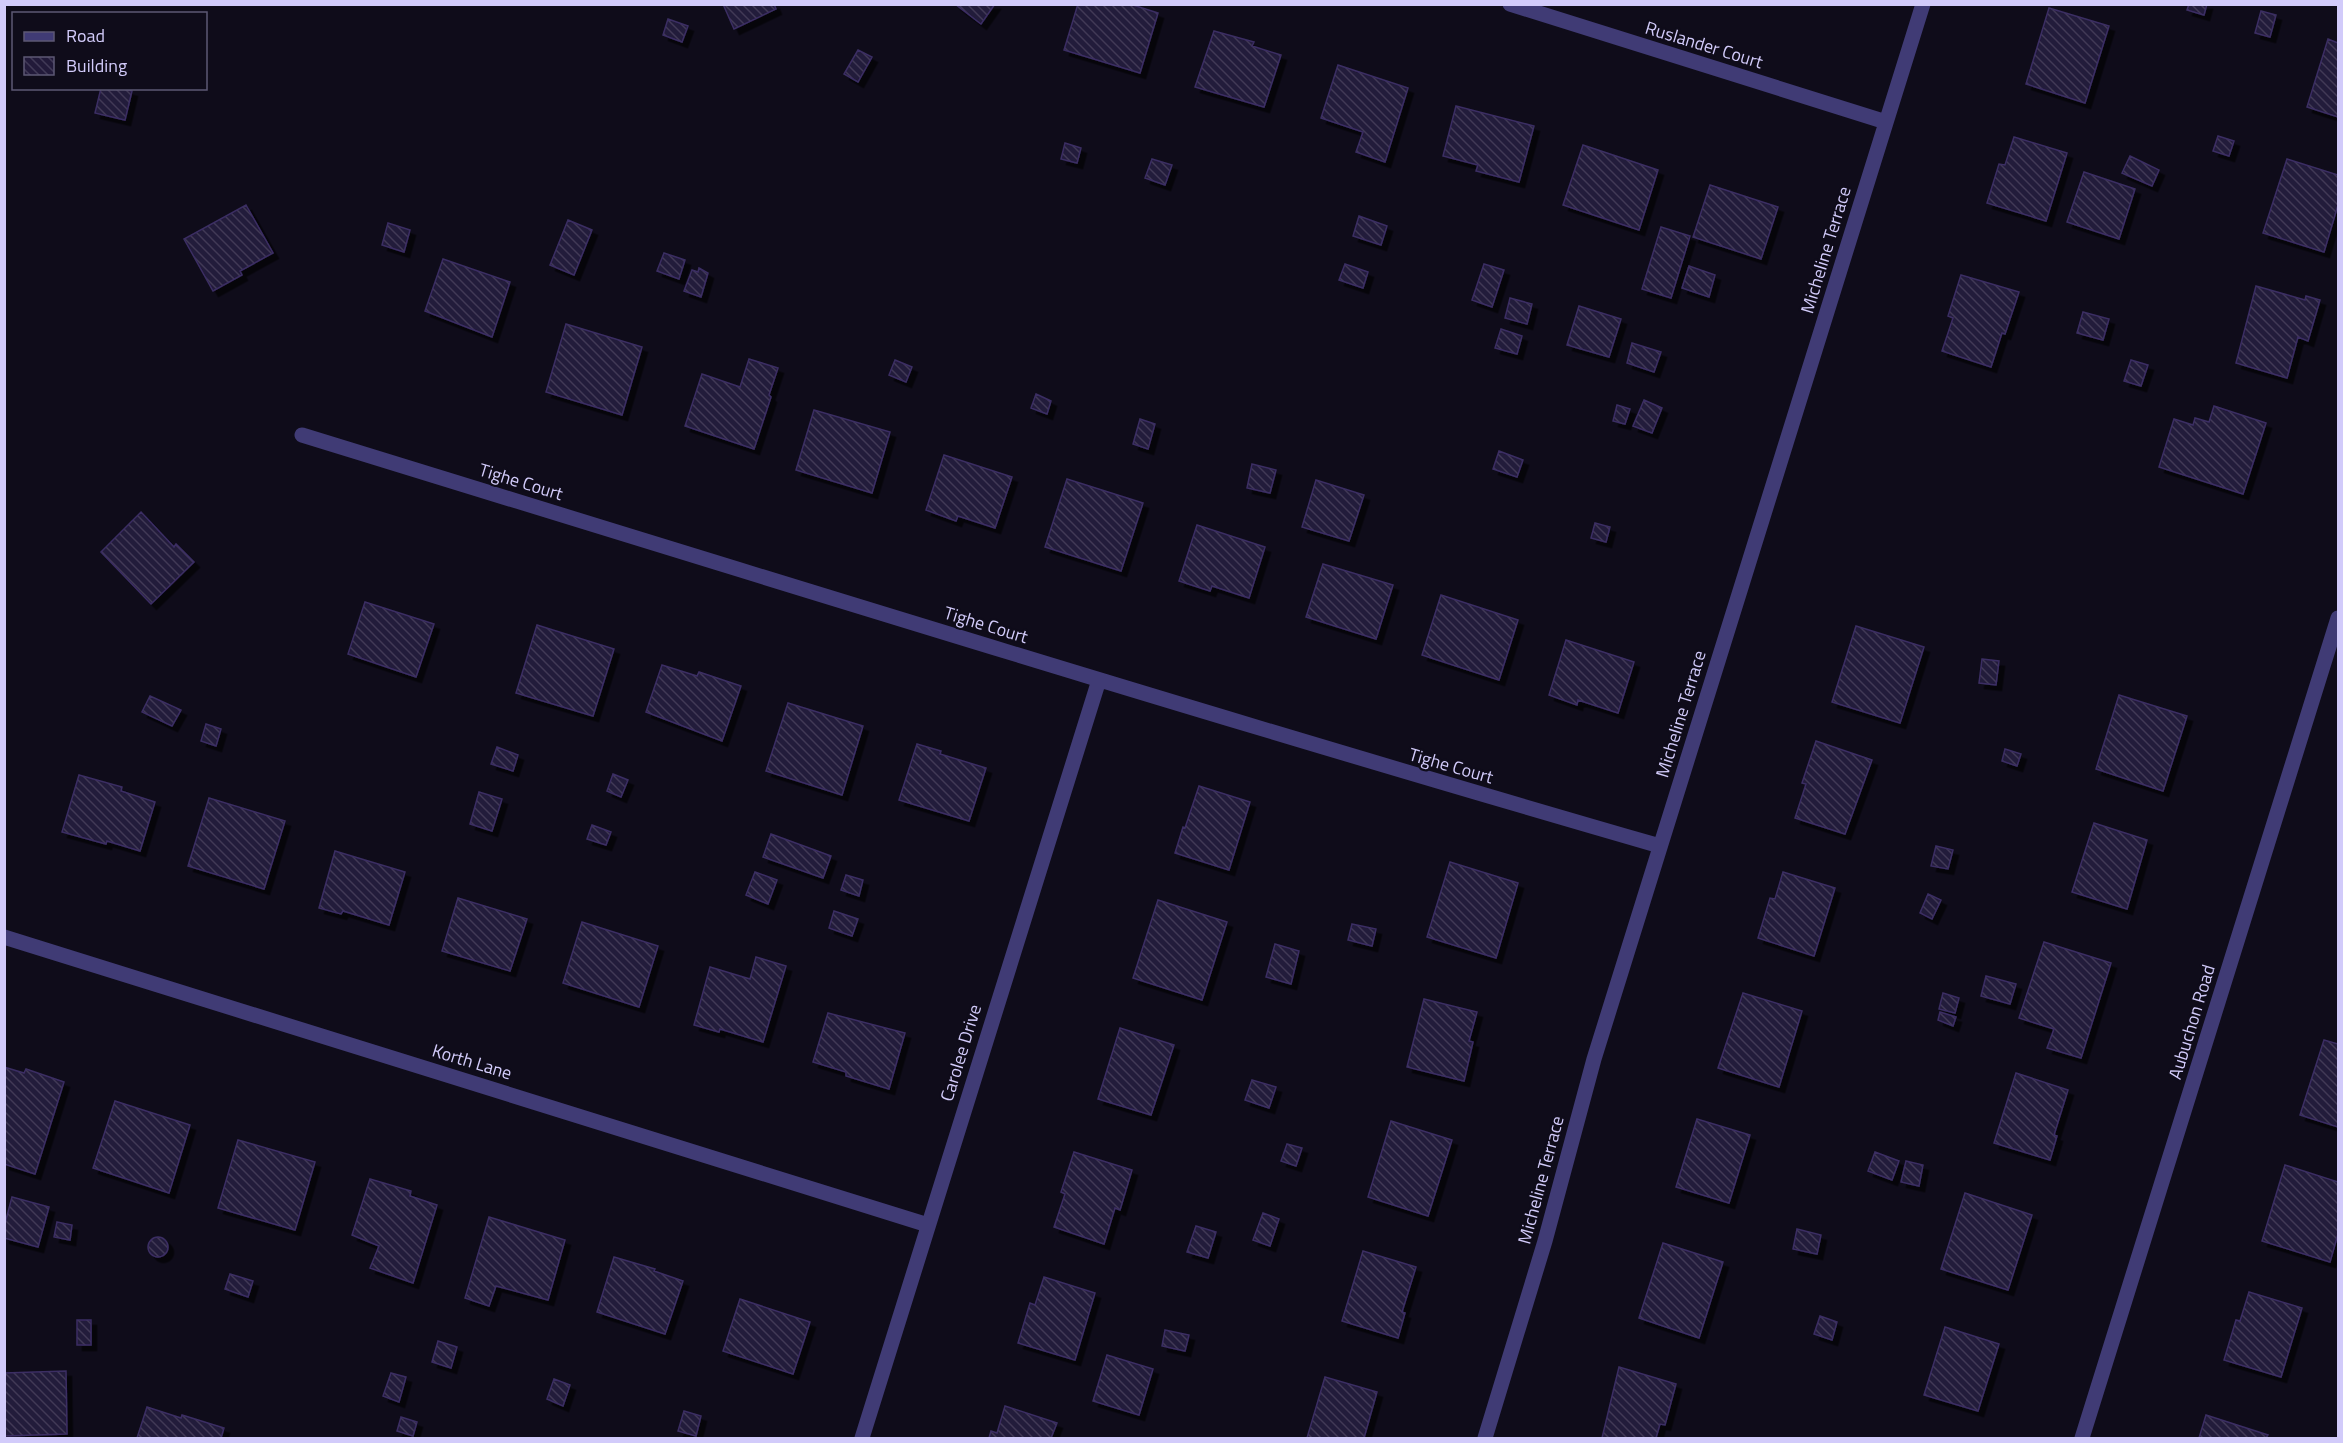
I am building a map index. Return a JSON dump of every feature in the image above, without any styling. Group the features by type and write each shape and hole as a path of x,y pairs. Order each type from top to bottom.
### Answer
{"street":[{"name":"Ruslander Court","path":"1510,4 1886,122"},
{"name":"Micheline Terrace","path":"1485,1438 1545,1241 1594,1059 1923,4"},
{"name":"Tighe Court","path":"302,435 1409,774 1660,846"},
{"name":"Aubuchon Road","path":"2082,1438 2338,618"},
{"name":"Carolee Drive","path":"862,1438 1099,680"},
{"name":"Korth Lane","path":"4,937 928,1225"}],"building":[{"path":"723,4 774,4 776,9 734,29"},
{"path":"955,4 995,4 981,24"},
{"path":"1078,4 1130,4 1158,13 1140,73 1064,50"},
{"path":"2189,4 2207,4 2204,15 2187,10"},
{"path":"2049,8 2109,26 2085,103 2026,84"},
{"path":"2261,11 2276,15 2270,37 2255,33"},
{"path":"668,19 688,26 682,42 663,35"},
{"path":"1214,31 1254,42 1252,46 1281,55 1264,107 1195,87"},
{"path":"2328,39 2338,43 2338,117 2307,107"},
{"path":"858,50 872,57 858,82 844,74"},
{"path":"1338,65 1408,88 1385,162 1356,152 1363,132 1321,118"},
{"path":"101,90 132,91 125,120 95,113"},
{"path":"1456,106 1534,126 1519,182 1476,171 1478,165 1443,156"},
{"path":"2218,136 2234,141 2229,156 2213,151"},
{"path":"2014,137 2067,153 2046,221 1987,203 1999,164 2005,165"},
{"path":"1065,143 1081,148 1077,163 1061,159"},
{"path":"1583,145 1658,170 1639,230 1563,205"},
{"path":"2130,156 2159,170 2152,186 2122,173"},
{"path":"1152,159 1172,165 1165,185 1145,178"},
{"path":"2287,159 2338,175 2338,205 2324,252 2263,233"},
{"path":"2084,172 2135,189 2119,239 2067,222"},
{"path":"1710,185 1778,207 1761,259 1693,237"},
{"path":"246,205 273,253 240,271 242,275 213,291 184,239"},
{"path":"1359,216 1387,226 1381,245 1353,236"},
{"path":"568,220 592,230 574,275 550,265"},
{"path":"388,223 410,230 404,252 382,245"},
{"path":"1661,227 1690,236 1671,298 1642,289"},
{"path":"664,253 685,260 679,279 657,271"},
{"path":"443,259 510,282 492,337 425,311"},
{"path":"1345,264 1368,272 1363,288 1339,280"},
{"path":"1484,264 1504,270 1492,307 1472,300"},
{"path":"1689,266 1715,275 1709,297 1682,288"},
{"path":"699,268 708,273 701,297 684,291 692,270 698,272"},
{"path":"1961,275 2019,292 1991,367 1942,351 1953,318 1948,316"},
{"path":"2256,286 2305,300 2306,296 2320,300 2308,341 2298,337 2287,378 2236,363"},
{"path":"1510,298 1532,304 1527,324 1505,318"},
{"path":"1579,306 1621,319 1609,357 1567,345"},
{"path":"2083,312 2109,319 2103,340 2077,333"},
{"path":"566,324 642,347 622,415 546,392"},
{"path":"1501,329 1522,336 1517,354 1495,348"},
{"path":"1632,343 1661,352 1654,372 1627,363"},
{"path":"749,359 778,368 754,449 685,426 702,374 740,387"},
{"path":"895,360 912,367 906,382 889,375"},
{"path":"2131,360 2148,365 2141,386 2124,381"},
{"path":"1036,394 1051,401 1047,414 1031,408"},
{"path":"1644,400 1662,408 1652,433 1633,426"},
{"path":"1617,405 1630,409 1625,424 1613,421"},
{"path":"2214,406 2266,423 2243,494 2159,467 2174,419 2193,425 2195,418 2209,422"},
{"path":"814,410 890,432 872,493 796,470"},
{"path":"1140,419 1155,424 1148,449 1133,444"},
{"path":"1499,451 1523,460 1517,477 1493,469"},
{"path":"944,455 1012,477 995,528 958,516 956,521 926,510"},
{"path":"1252,464 1276,470 1270,493 1247,488"},
{"path":"1067,479 1143,503 1121,571 1045,547"},
{"path":"1316,480 1364,495 1349,541 1302,527"},
{"path":"141,512 174,547 176,544 194,562 151,604 101,552"},
{"path":"1595,523 1610,527 1606,542 1591,538"},
{"path":"1197,525 1265,547 1249,598 1212,586 1210,591 1179,581"},
{"path":"1323,564 1393,585 1376,639 1306,617"},
{"path":"1441,595 1518,620 1499,680 1422,655"},
{"path":"365,602 434,624 416,677 348,654"},
{"path":"537,625 614,649 593,716 516,693"},
{"path":"1856,626 1924,647 1900,723 1832,702"},
{"path":"1566,640 1634,662 1618,713 1578,700 1577,705 1549,695"},
{"path":"1982,659 1999,661 1996,685 1979,683"},
{"path":"662,665 697,676 699,672 741,686 722,741 646,712"},
{"path":"2119,695 2187,716 2163,791 2096,769"},
{"path":"150,696 181,710 172,726 142,712"},
{"path":"788,703 863,726 842,795 766,771"},
{"path":"206,724 221,729 216,746 201,741"},
{"path":"1816,741 1872,760 1845,834 1795,818 1806,784 1802,783"},
{"path":"917,744 941,751 940,754 986,768 969,821 899,800"},
{"path":"497,747 518,755 513,771 491,764"},
{"path":"2005,749 2021,754 2017,766 2002,761"},
{"path":"613,774 628,780 621,797 607,791"},
{"path":"79,775 122,787 121,791 155,802 140,851 107,841 106,844 62,832"},
{"path":"1199,786 1250,802 1229,870 1175,853"},
{"path":"479,792 502,799 492,831 470,824"},
{"path":"209,798 285,821 264,889 188,866"},
{"path":"2094,823 2147,840 2127,909 2072,892"},
{"path":"592,825 611,832 606,845 587,839"},
{"path":"771,834 831,856 823,878 763,857"},
{"path":"1936,846 1953,850 1948,869 1931,866"},
{"path":"335,851 405,872 389,925 343,911 341,914 319,908"},
{"path":"1450,862 1518,883 1496,958 1427,937"},
{"path":"755,872 777,880 768,904 746,895"},
{"path":"1783,872 1835,888 1814,956 1758,938 1770,898 1775,899"},
{"path":"846,875 863,880 859,896 841,890"},
{"path":"1928,894 1941,900 1932,919 1920,913"},
{"path":"458,898 527,919 510,971 442,951"},
{"path":"1158,900 1227,922 1202,1000 1133,978"},
{"path":"834,911 858,919 852,936 829,928"},
{"path":"582,922 658,946 639,1007 563,983"},
{"path":"1352,924 1376,929 1372,946 1348,940"},
{"path":"2044,942 2111,963 2081,1058 2047,1048 2054,1029 2019,1018"},
{"path":"1275,944 1299,951 1291,984 1266,977"},
{"path":"756,957 786,966 763,1042 720,1029 719,1032 694,1025 710,967 750,979"},
{"path":"1986,976 2016,984 2010,1004 1981,996"},
{"path":"1743,993 1802,1011 1779,1087 1718,1068"},
{"path":"1943,993 1959,998 1955,1013 1939,1009"},
{"path":"1424,999 1477,1012 1469,1041 1473,1042 1464,1081 1407,1067"},
{"path":"1940,1012 1956,1017 1953,1026 1938,1020"},
{"path":"828,1013 905,1033 889,1089 846,1076 846,1072 813,1062"},
{"path":"1120,1028 1174,1045 1151,1115 1098,1099"},
{"path":"2324,1040 2338,1044 2338,1127 2300,1115"},
{"path":"4,1067 24,1073 26,1069 64,1082 35,1174 4,1164"},
{"path":"2016,1073 2068,1090 2054,1135 2057,1136 2050,1160 1994,1143"},
{"path":"1252,1080 1276,1087 1269,1108 1245,1100"},
{"path":"115,1101 190,1125 169,1193 93,1168"},
{"path":"1697,1119 1750,1135 1729,1203 1676,1187"},
{"path":"1391,1121 1452,1140 1428,1216 1368,1197"},
{"path":"238,1140 315,1162 295,1230 218,1208"},
{"path":"1287,1144 1302,1148 1296,1166 1281,1161"},
{"path":"1074,1152 1132,1170 1120,1210 1115,1208 1104,1244 1054,1227 1065,1194 1061,1192"},
{"path":"1875,1152 1899,1161 1892,1180 1868,1171"},
{"path":"1906,1161 1923,1165 1919,1186 1901,1182"},
{"path":"2285,1165 2338,1182 2338,1234 2330,1262 2262,1241"},
{"path":"370,1179 411,1191 410,1196 437,1205 413,1283 370,1268 379,1246 352,1235"},
{"path":"1965,1193 2032,1215 2008,1290 1941,1269"},
{"path":"12,1197 49,1207 38,1247 4,1238 4,1227"},
{"path":"1263,1213 1279,1219 1270,1246 1253,1240"},
{"path":"489,1217 565,1240 548,1300 496,1286 489,1306 465,1298"},
{"path":"57,1222 72,1225 70,1240 54,1237"},
{"path":"1196,1226 1216,1232 1208,1258 1187,1252"},
{"path":"1797,1229 1821,1235 1817,1254 1793,1249"},
{"path":"158,1237 165,1240 168,1247 165,1254 158,1257 151,1254 148,1247 151,1240"},
{"path":"1663,1243 1723,1262 1699,1338 1639,1318"},
{"path":"1363,1251 1416,1267 1402,1312 1405,1313 1398,1338 1342,1321"},
{"path":"614,1257 655,1269 654,1271 683,1281 665,1334 597,1312"},
{"path":"230,1274 253,1281 248,1297 225,1289"},
{"path":"1044,1277 1095,1293 1075,1360 1018,1343 1030,1303 1035,1305"},
{"path":"2249,1292 2302,1308 2281,1377 2224,1360 2236,1320 2240,1321"},
{"path":"740,1299 810,1322 793,1374 723,1351"},
{"path":"1820,1316 1837,1322 1832,1340 1814,1334"},
{"path":"77,1320 91,1320 91,1345 77,1345"},
{"path":"1945,1327 1999,1344 1978,1411 1924,1395"},
{"path":"1165,1330 1189,1335 1185,1351 1162,1346"},
{"path":"438,1341 457,1347 451,1368 432,1362"},
{"path":"1107,1355 1153,1369 1139,1415 1093,1401"},
{"path":"1619,1367 1676,1384 1665,1425 1660,1424 1656,1438 1602,1438"},
{"path":"66,1371 67,1434 4,1436 4,1373"},
{"path":"391,1373 406,1377 399,1402 383,1396"},
{"path":"1325,1377 1377,1392 1364,1438 1307,1438"},
{"path":"554,1379 570,1385 563,1406 547,1399"},
{"path":"1005,1406 1057,1423 1051,1438 989,1438 991,1431 997,1433"},
{"path":"147,1407 224,1428 221,1438 137,1438"},
{"path":"684,1411 701,1416 696,1436 678,1431"},
{"path":"2206,1415 2268,1435 2266,1438 2199,1438"},
{"path":"401,1417 417,1422 413,1436 397,1431"}]}
